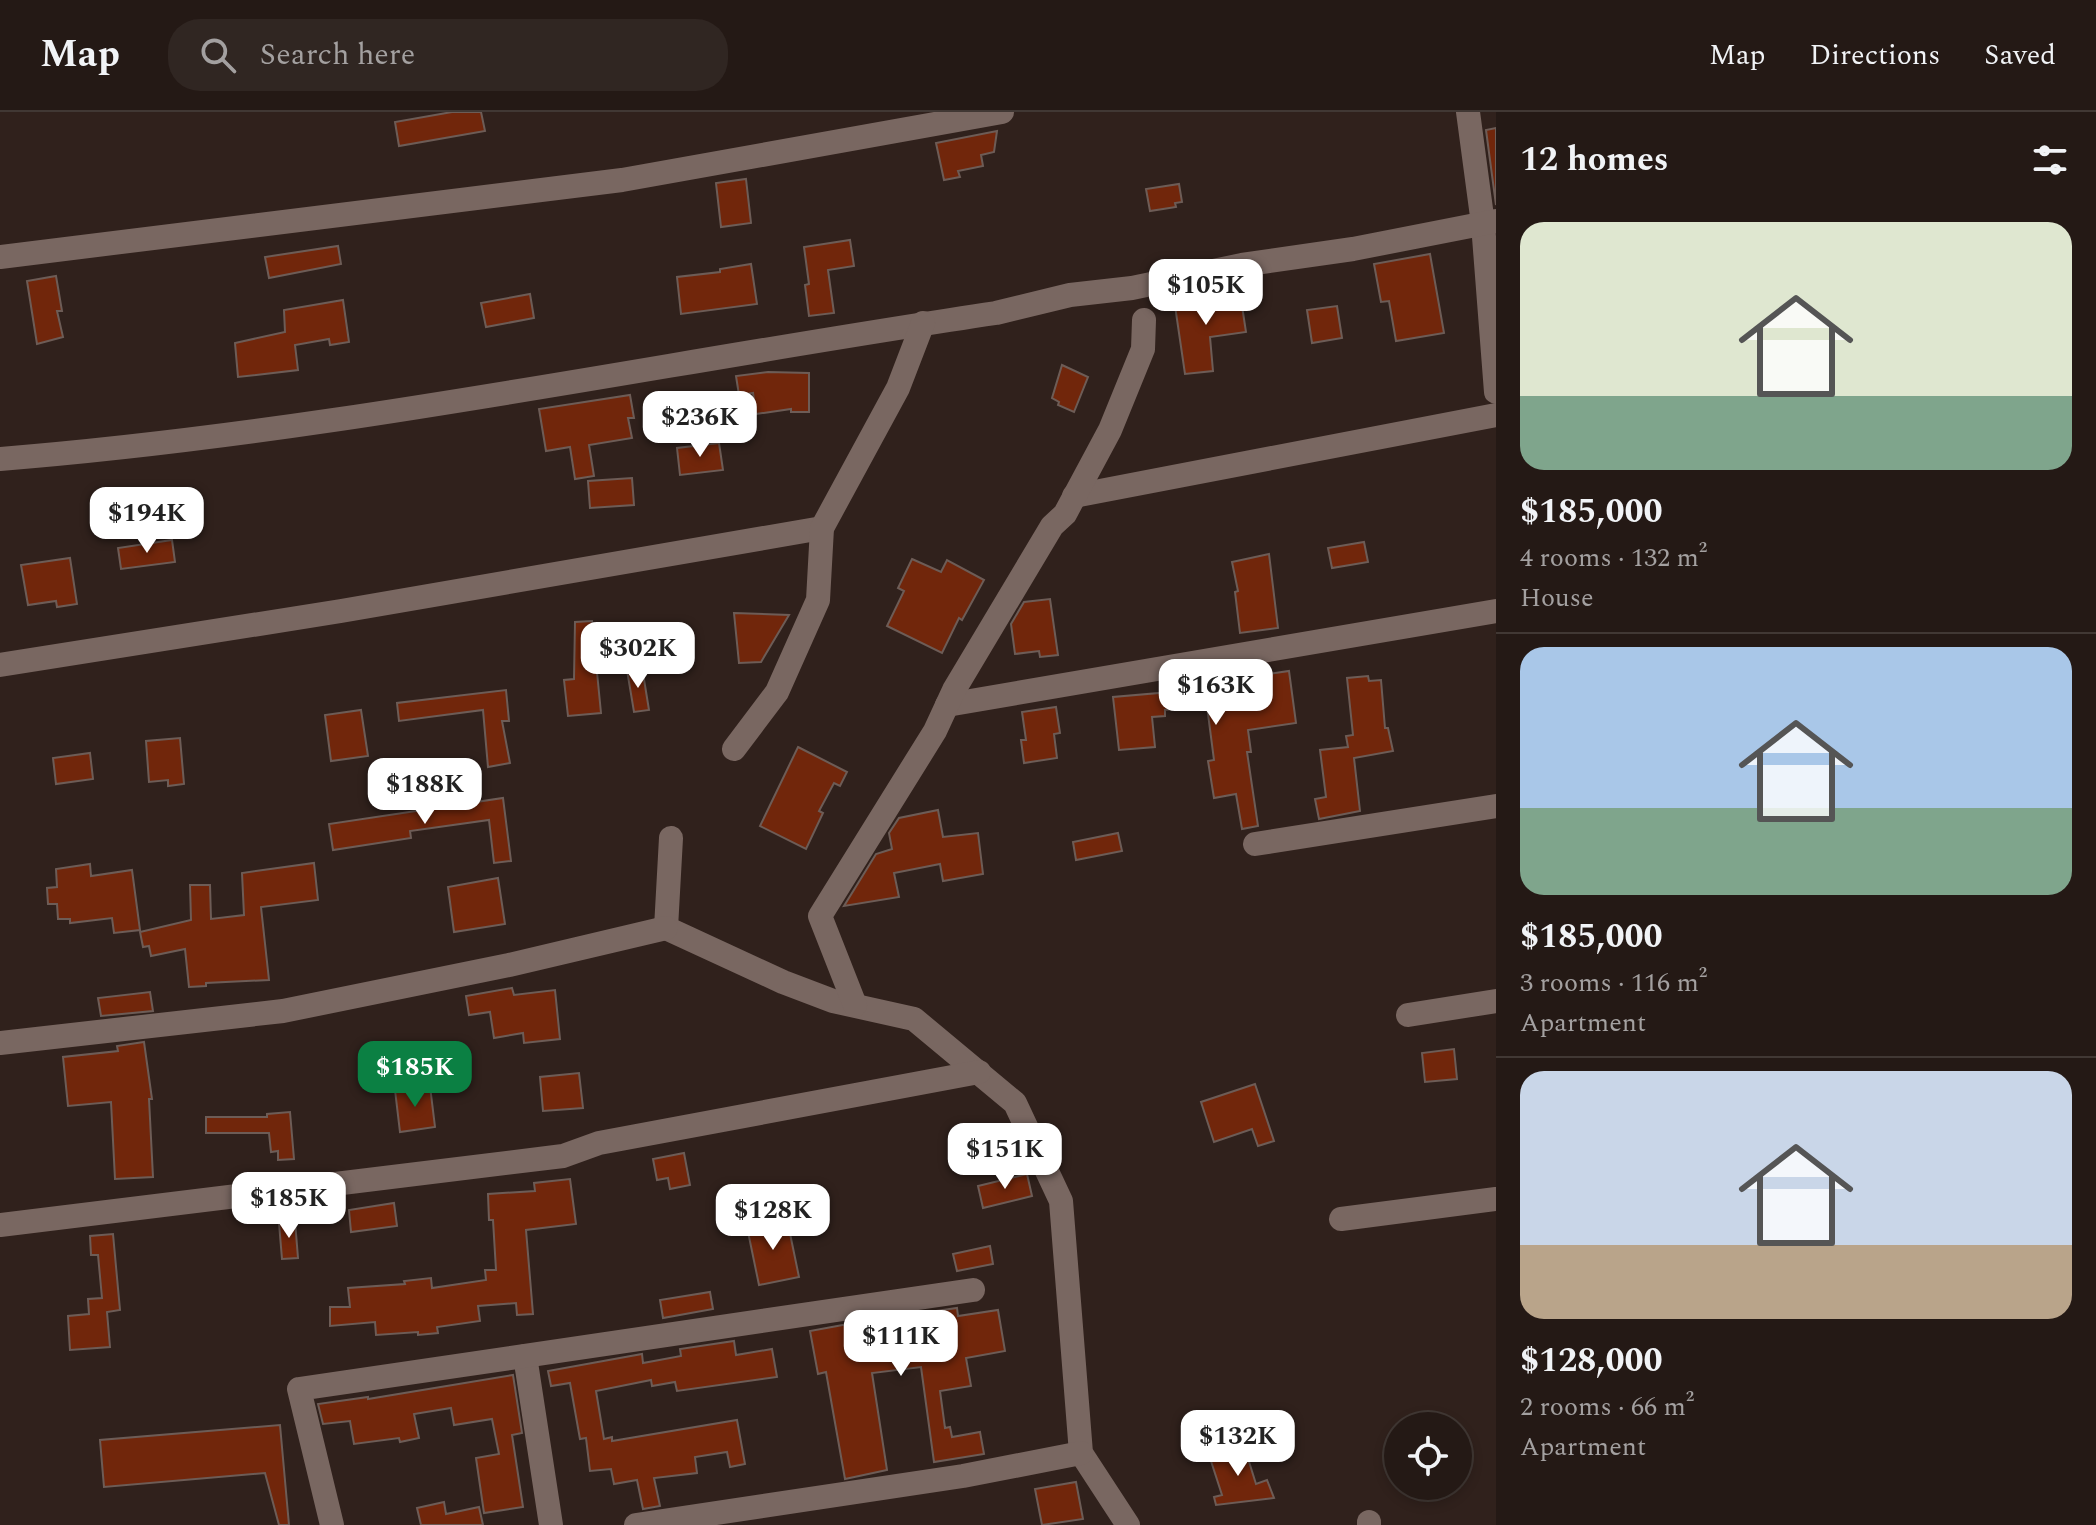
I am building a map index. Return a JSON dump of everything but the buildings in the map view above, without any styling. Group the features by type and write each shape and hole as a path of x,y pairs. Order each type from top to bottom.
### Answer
{"street":[{"path":"0,257 622,180 1002,112"},
{"path":"1468,112 1489,222 1496,392"},
{"path":"0,459 127,449 279,429 996,313 1070,295 1132,288 1242,265 1353,249 1489,222"},
{"path":"855,1005 820,916 935,731 947,705 1052,526 1065,514 1110,430 1143,349 1144,320"},
{"path":"734,749 777,692 818,600 822,528 898,388 923,323"},
{"path":"1074,496 1496,415"},
{"path":"0,665 341,611 822,528"},
{"path":"947,705 1496,611"},
{"path":"1255,844 1496,806"},
{"path":"666,928 671,838"},
{"path":"0,1043 283,1011 509,965 666,928 783,982 833,1001 914,1019 1015,1103 1061,1201 1081,1453 1128,1525"},
{"path":"1408,1015 1496,1001"},
{"path":"0,1225 563,1156 599,1143 979,1072"},
{"path":"1341,1219 1496,1199"},
{"path":"332,1525 299,1389 973,1290"},
{"path":"525,1356 551,1525"},
{"path":"636,1525 963,1476 1081,1453"}]}
